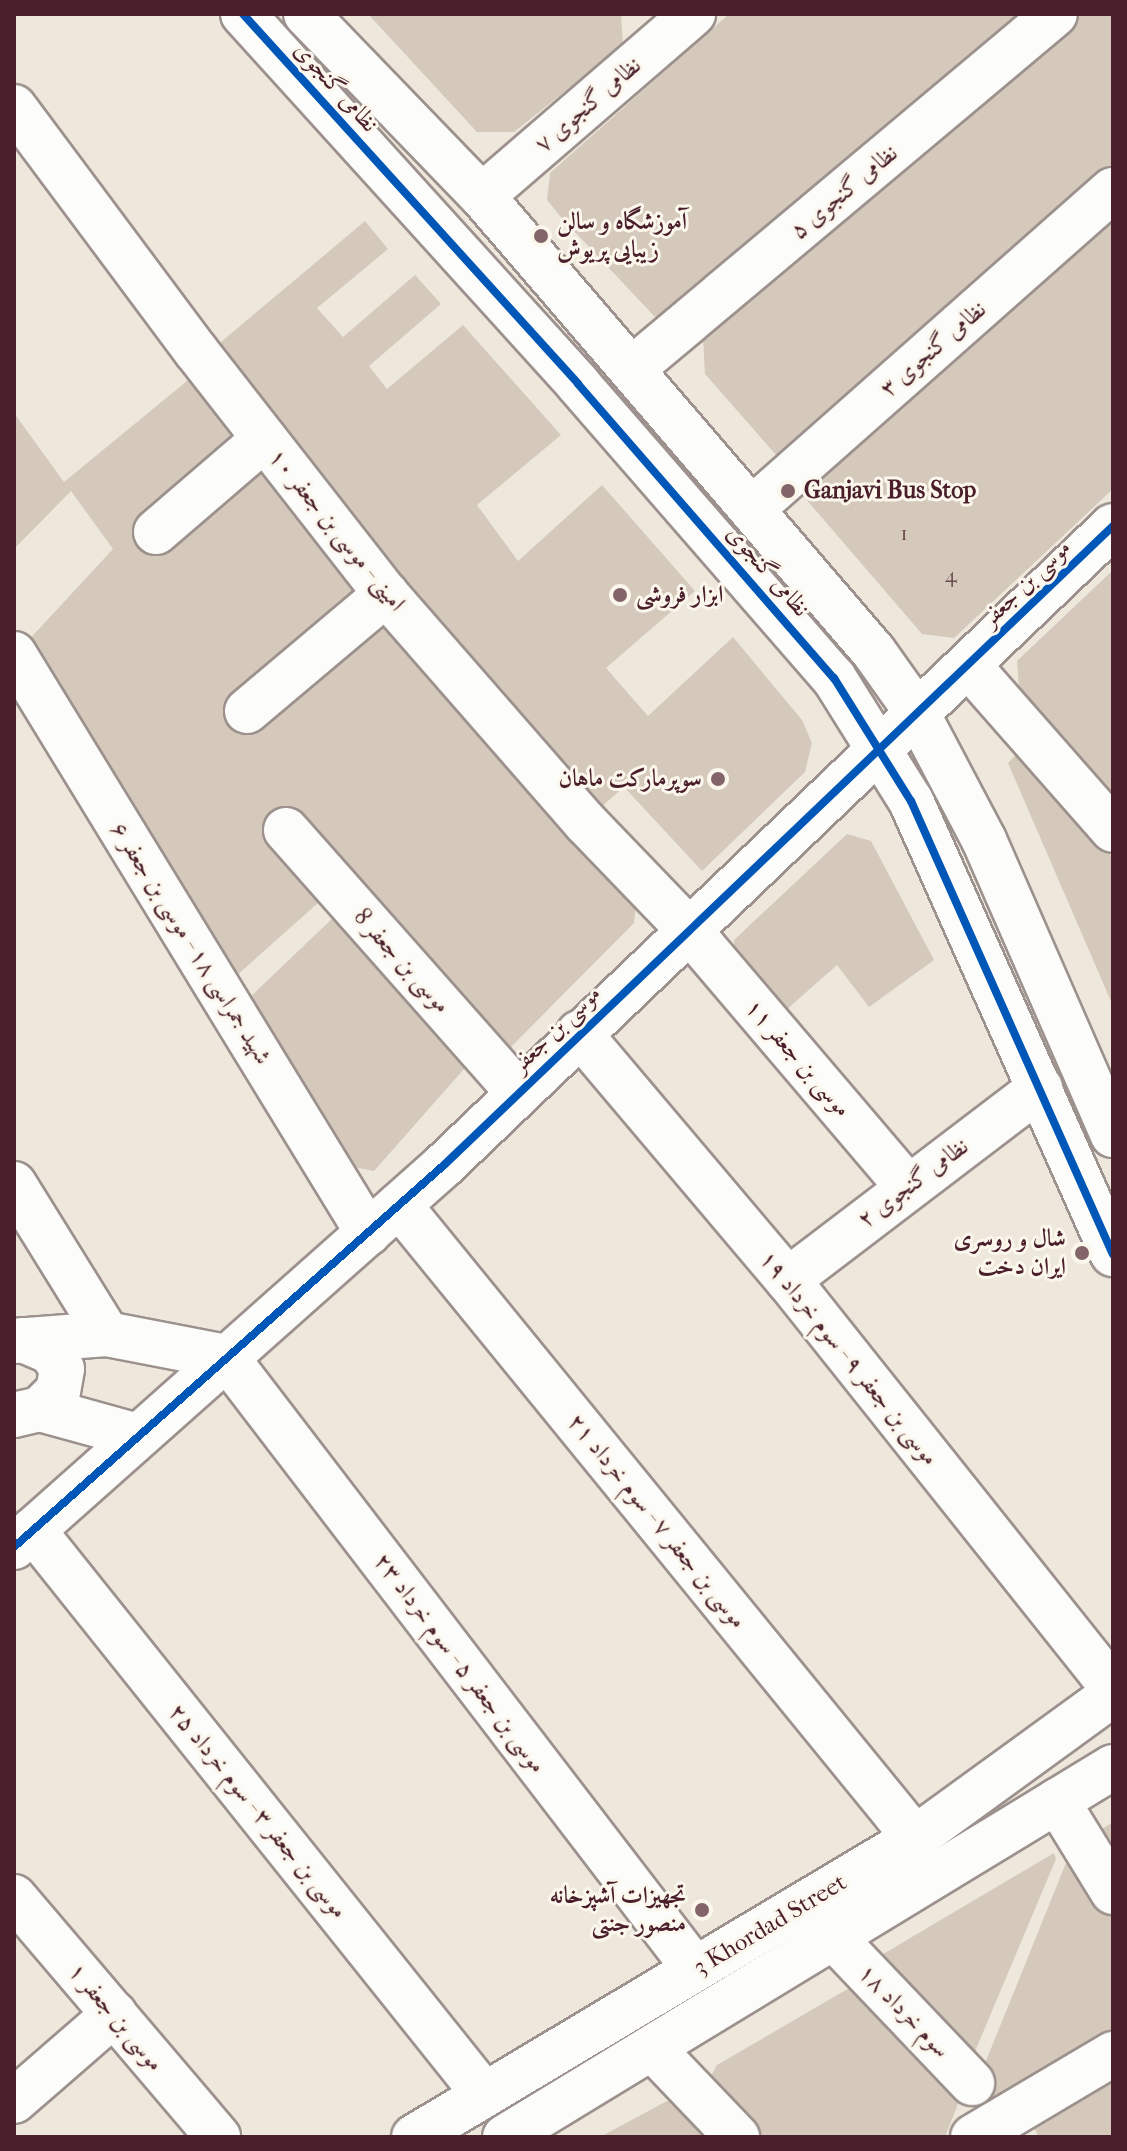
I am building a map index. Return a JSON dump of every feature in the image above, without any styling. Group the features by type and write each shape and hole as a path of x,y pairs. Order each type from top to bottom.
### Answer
{"street":[{"name":"نظامی گنجوی","path":"243,14 578,384 824,666 911,801 1113,1254"},
{"name":"نظامی گنجوی","path":"306,14 482,196 753,508 916,711 984,840 1113,1135"},
{"name":"نظامی گنجوی ۷","path":"482,196 650,30 693,14"},
{"name":"نظامی گنجوی ۵","path":"632,369 1055,14"},
{"name":"امینی - موسی بن جعفر ۱۰","path":"14,107 264,439 386,594 586,823 689,930"},
{"name":"نظامی گنجوی ۳","path":"753,508 1113,190"},
{"path":"156,532 264,439"},
{"name":"موسی بن جعفر","path":"24,1538 384,1219 1113,526"},
{"path":"247,711 386,594"},
{"name":"شهید جمراسی ۱۸ - موسی بن جعفر ۶","path":"14,654 384,1219"},
{"path":"969,666 1113,830"},
{"name":"موسی بن جعفر 8","path":"286,830 519,1093"},
{"name":"موسی بن جعفر ۱۱","path":"689,930 907,1186"},
{"name":"موسی بن جعفر ۹ - سوم خرداد ۱۹","path":"579,1033 788,1280 1113,1691"},
{"name":"نظامی گنجوی ۲","path":"788,1280 907,1186 1040,1088"},
{"path":"14,1184 107,1334"},
{"name":"موسی بن جعفر ۷ - سوم خرداد ۲۱","path":"384,1219 915,1838"},
{"path":"18,1340 107,1334 226,1357"},
{"path":"18,1340 51,1352 62,1369 58,1391 27,1412"},
{"name":"موسی بن جعفر ۵ - سوم خرداد ۲۳","path":"226,1357 695,1969"},
{"path":"27,1412 138,1436"},
{"name":"موسی بن جعفر ۳ - سوم خرداد ۲۵","path":"24,1538 483,2093"},
{"name":"3 Khordad Street","path":"414,2137 483,2093 915,1838 1113,1691"},
{"name":"3 Khordad Street","path":"505,2137 835,1939 1113,1767"},
{"path":"1057,1801 1113,1892"},
{"name":"موسی بن جعفر ۱","path":"14,1897 218,2137"},
{"name":"سوم خرداد ۱۸","path":"835,1939 972,2083"},
{"path":"14,2101 114,2014"},
{"path":"653,2049 737,2137"},
{"path":"973,2137 1113,2054"}],"building":[{"path":"368,14 621,14 623,45 514,132 477,132"},
{"path":"729,14 1020,14 671,323 654,316 547,200 550,173"},
{"path":"1076,14 1113,14 1113,164 783,463 705,374 703,337"},
{"path":"1113,202 1113,489 954,638 922,634 799,491"},
{"path":"365,221 388,249 317,308 343,337 415,275 441,304 369,366 387,389 463,325 561,435 477,505 518,561 602,485 695,591 606,668 648,716 733,637 802,720 812,743 805,772 702,871 624,787 592,815 215,347"},
{"path":"193,376 430,680 636,906 634,923 508,1050 327,895 235,977 24,645 113,549 71,491 14,549 14,413 64,482"},
{"path":"1113,570 1113,805 1020,701 1017,661"},
{"path":"1020,750 1113,858 1113,1006 1008,763"},
{"path":"847,834 871,841 934,960 869,1007 837,965 785,1011 735,957 734,940"},
{"path":"338,913 472,1060 374,1171 353,1167 312,1096 246,1001"},
{"path":"1113,1822 1113,1871 1096,1844 1102,1829"},
{"path":"1072,1848 1113,1920 1113,2036 976,2109 969,2103"},
{"path":"1054,1853 1056,1859 971,2061 873,1960"},
{"path":"851,1987 963,2091 945,2137 758,2137 708,2081 717,2065"},
{"path":"1113,2069 1113,2137 1039,2137 1029,2119"},
{"path":"667,2101 688,2107 716,2137 600,2137"}],"cycle path":[{"path":"243,14 578,384 834,678 911,801 1113,1254"},
{"path":"14,1547 444,1165 1113,526"}],"place":[{"name":"آموزشگاه و سالن زیبایی پریوش","path":"541,236"},
{"name":"Ganjavi Bus Stop","path":"788,491"},
{"name":"ابزار فروشی","path":"620,595"},
{"name":"سوپرمارکت ماهان","path":"718,779"},
{"name":"شال و روسری ایران دخت","path":"1082,1253"},
{"name":"تجهیزات آشپزخانه منصور جنتی","path":"702,1910"}]}
